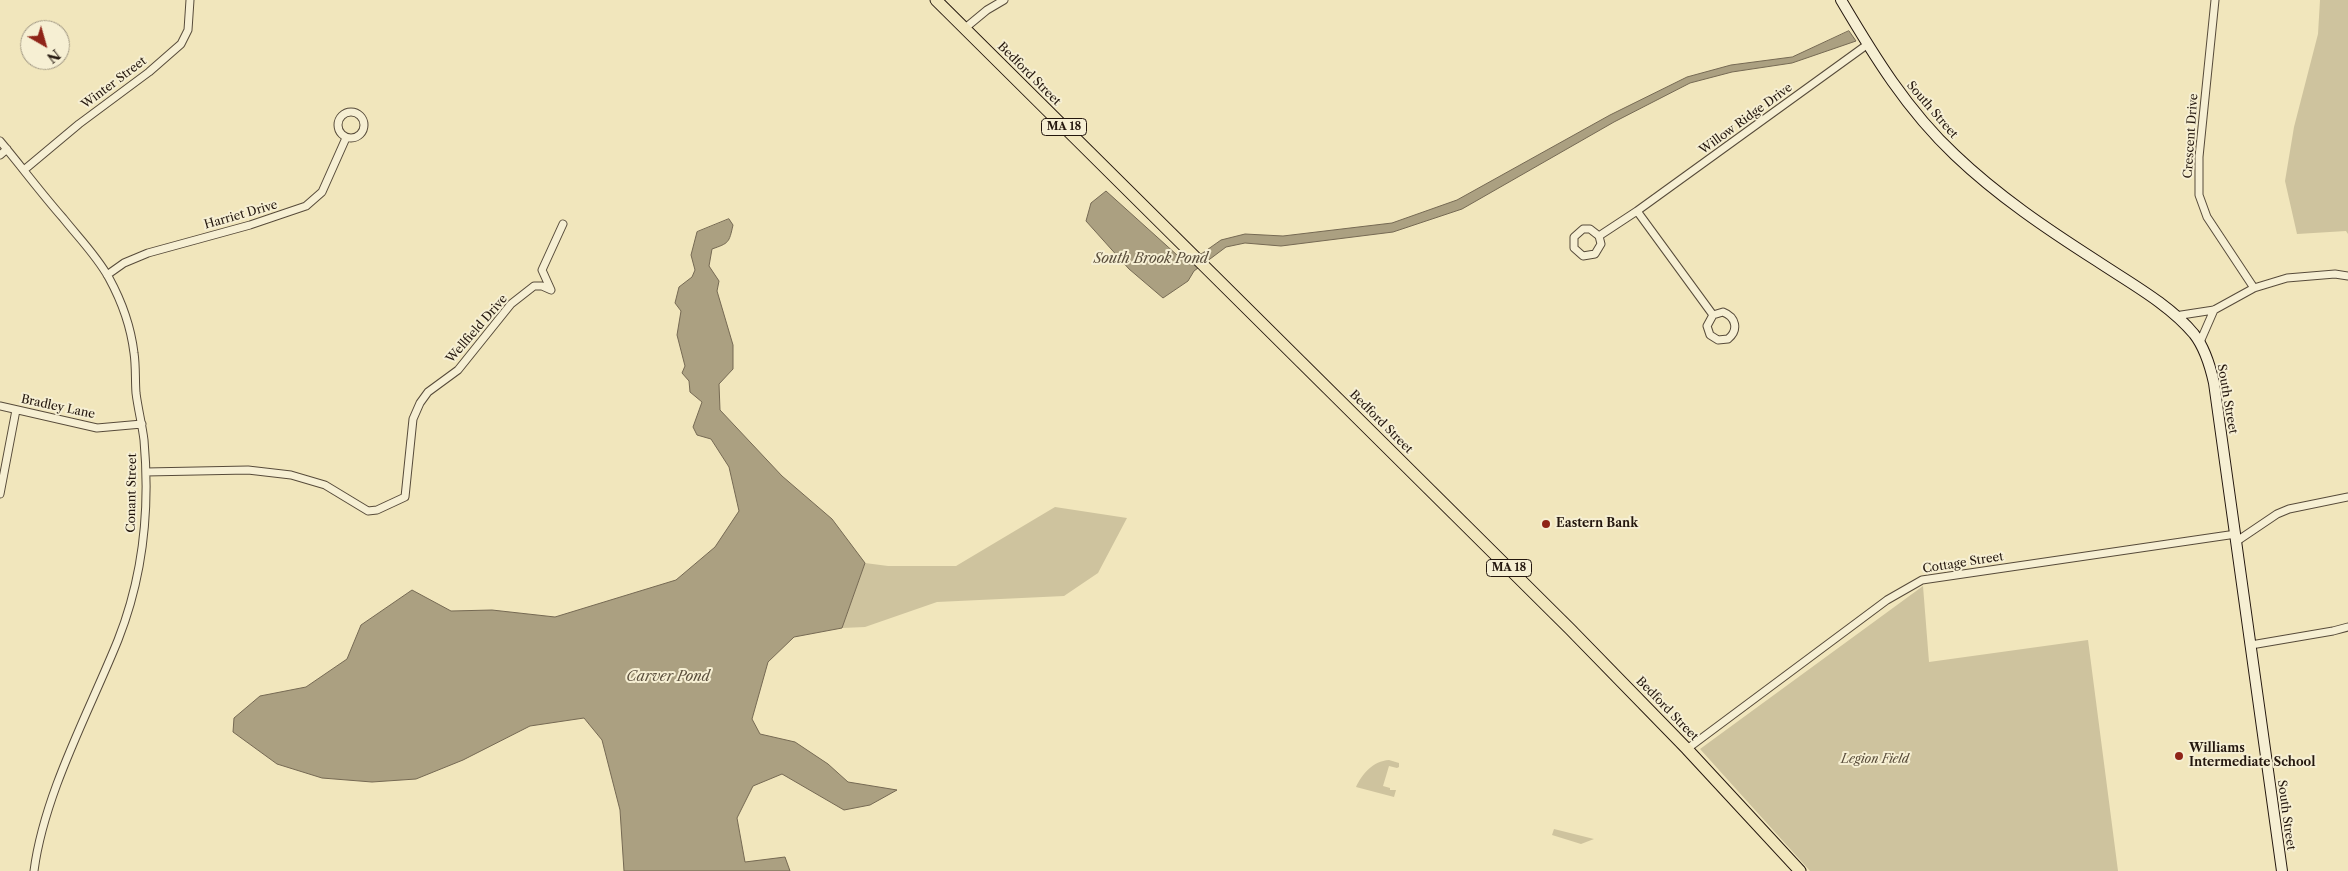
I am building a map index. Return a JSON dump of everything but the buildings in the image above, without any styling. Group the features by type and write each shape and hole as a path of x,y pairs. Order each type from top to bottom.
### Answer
{"main road":[{"name":"Bedford Street","path":"936,0 1522,581 1687,749 1800,871"}],"street":[{"name":"Winter Street","path":"24,170 79,124 149,72 181,44 188,30 190,0"},
{"path":"964,29 987,10 1004,0"},
{"name":"South Street","path":"1841,0 1910,108 1940,141 1971,170 2019,208 2137,287 2175,316 2200,342 2208,360 2214,383 2282,871"},
{"name":"Crescent Drive","path":"2215,0 2199,157 2199,195 2207,217 2254,288"},
{"name":"Willow Ridge Drive","path":"1599,236 1637,211 1868,44"},
{"name":"Harriet Drive","path":"107,275 124,263 148,253 234,230 306,206 322,192 346,138"},
{"name":"Conant Street","path":"0,141 107,275 120,303 130,334 142,424 146,472 144,532 129,606 118,639 76,737 49,810 39,840 34,871"},
{"path":"0,155 7,149"},
{"path":"1637,211 1713,315"},
{"name":"Wellfield Drive","path":"146,472 248,470 291,475 325,485 368,511 377,510 405,497 413,419 420,403 428,392 458,370 511,304 534,286 542,286 551,290 542,270 563,224"},
{"path":"1583,229 1594,230 1599,236 1600,248 1591,256 1579,254 1574,248 1574,237 1583,229"},
{"path":"2175,316 2214,310 2254,288 2287,278 2335,274 2348,276"},
{"path":"2200,342 2214,310"},
{"path":"1719,312 1726,313 1734,320 1734,331 1728,339 1718,340 1708,333 1707,323 1713,315 1719,312"},
{"name":"Bradley Lane","path":"0,406 97,428 142,424"},
{"path":"0,494 16,410"},
{"path":"2236,538 2289,509 2348,497"},
{"name":"Cottage Street","path":"1687,749 1887,600 1922,580 2236,538"},
{"path":"2251,645 2347,629"}],"green space":[{"path":"2320,0 2348,0 2348,234 2346,231 2297,234 2285,181 2294,127 2318,34"},
{"path":"1055,507 1127,518 1098,573 1064,596 937,602 865,627 842,628 865,563 888,566 956,566"},
{"name":"Legion Field","path":"1923,586 1929,662 2088,640 2118,871 1810,871 1700,749"},
{"path":"1389,760 1399,763 1397,768 1389,766 1383,786 1390,788 1390,790 1396,790 1394,797 1356,787 1361,777 1369,769 1378,763"},
{"path":"1554,829 1594,839 1581,844 1552,835"}],"water":[{"name":"South Brook Pond","path":"1849,31 1856,41 1792,63 1732,72 1690,83 1614,122 1462,209 1393,232 1281,246 1245,243 1226,247 1194,271 1188,281 1163,298 1129,269 1086,221 1091,203 1106,191 1187,264 1221,240 1245,234 1283,236 1392,223 1457,200 1610,115 1687,77 1731,65 1792,57"},
{"name":"Carver Pond","path":"729,219 733,225 729,239 725,244 712,249 709,266 719,281 717,291 733,345 733,369 719,384 720,410 782,476 832,519 865,563 842,628 794,637 768,662 752,719 760,734 795,742 828,764 848,782 897,790 870,805 844,810 782,774 753,786 737,818 745,862 785,857 790,871 624,871 620,810 602,740 584,718 530,726 463,760 416,779 372,782 322,778 277,764 233,732 234,718 260,696 306,687 347,659 361,625 412,590 451,611 492,610 555,617 676,580 715,547 739,511 729,467 711,439 697,435 693,427 702,402 690,392 689,381 682,373 685,366 677,335 681,311 675,303 679,287 692,277 695,270 691,255 697,232"}],"place":[{"name":"Eastern Bank","path":"1546,524"},
{"name":"Williams Intermediate School","path":"2179,756"}]}
